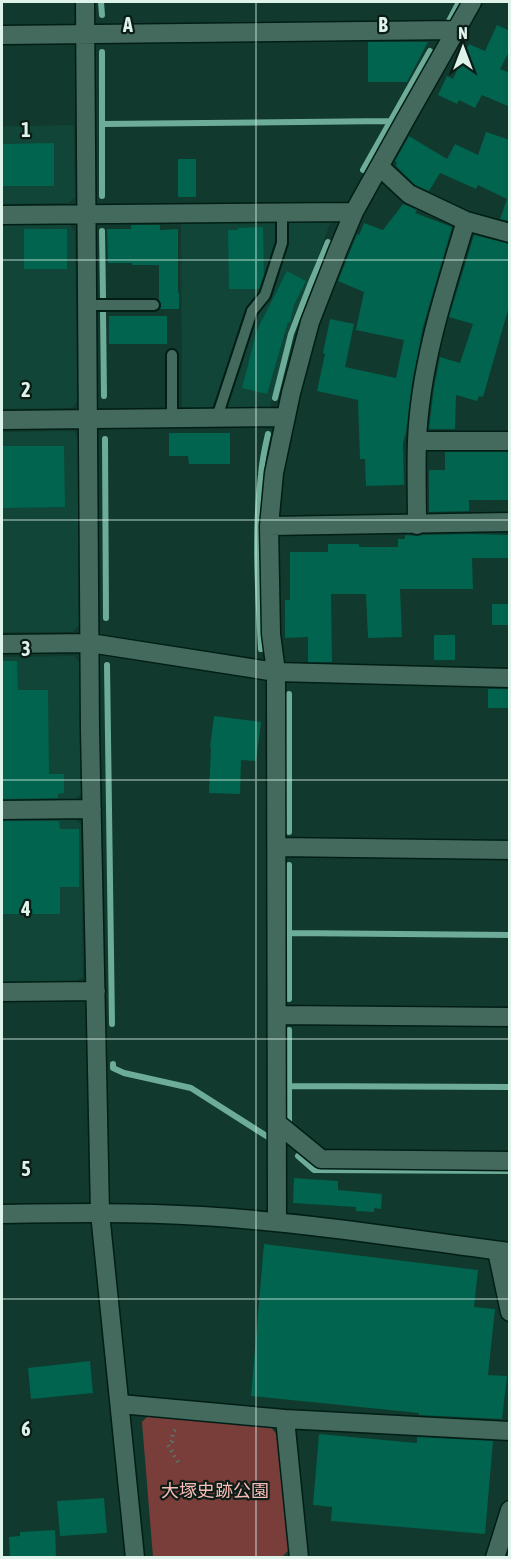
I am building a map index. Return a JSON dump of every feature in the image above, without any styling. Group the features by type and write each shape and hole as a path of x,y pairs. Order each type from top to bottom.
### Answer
{"street":[{"path":"85,2 92,809 100,1213 135,1557"},
{"path":"277,1222 276,672 271,634 269,526 274,473 310,322 338,250 354,212 472,2"},
{"path":"2,34 456,30"},
{"path":"380,167 409,194 466,221 510,233"},
{"path":"2,214 354,212"},
{"path":"417,525 417,441 426,373 440,306 466,221"},
{"path":"2,420 286,417"},
{"path":"417,441 510,441"},
{"path":"269,526 510,522"},
{"path":"2,644 90,643 276,672 510,678"},
{"path":"2,810 92,809"},
{"path":"277,847 510,850"},
{"path":"2,992 96,991"},
{"path":"277,1015 510,1017"},
{"path":"277,1124 321,1159 510,1161"},
{"path":"2,1214 100,1213 201,1216 277,1222 503,1252 510,1312"},
{"path":"120,1404 285,1419 510,1431"},
{"path":"285,1419 299,1557"},
{"path":"495,1557 510,1510"}],"lane":[{"path":"217,417 252,311 265,295 282,243 282,213"},
{"path":"87,305 154,305"},
{"path":"172,355 172,418"}],"path":[{"path":"178,1462 168,1445 172,1441 173,1432 186,1425"}],"shaded area":[{"path":"74,125 75,198 68,203 2,204 2,126"},
{"path":"331,221 289,334 270,407 182,407 181,223"},
{"path":"69,224 75,231 77,402 72,408 2,409 2,225"},
{"path":"74,431 78,437 79,625 73,632 2,632 2,432"},
{"path":"74,656 80,663 82,793 75,800 2,801 2,657"},
{"path":"74,819 81,824 83,977 77,981 2,982 2,820"}],"green space":[{"name":"大塚史跡公園","path":"148,1416 271,1427 277,1435 289,1550 283,1556 271,1558 153,1557 142,1422"}],"building":[{"path":"497,25 510,31 510,50 500,69 510,73 510,107 482,95 475,108 459,100 457,104 438,95 447,76 453,79 469,44 485,51"},
{"path":"368,42 428,42 407,82 368,82"},
{"path":"486,132 510,140 510,221 500,219 507,199 478,185 476,189 440,173 429,191 415,185 396,166 395,161 409,136 447,159 455,144 478,155"},
{"path":"54,143 54,186 2,186 2,144"},
{"path":"178,159 196,159 196,197 178,197"},
{"path":"403,204 417,210 415,213 452,227 423,327 412,383 403,443 404,485 366,486 365,459 360,459 358,400 317,391 330,319 354,324 345,367 396,378 404,340 356,330 364,292 338,281 357,234 359,235 364,223 383,230"},
{"path":"131,225 160,225 160,230 178,229 179,309 160,309 159,265 108,263 107,229 131,229"},
{"path":"263,227 264,275 259,289 229,289 228,230"},
{"path":"24,229 67,229 67,269 24,269"},
{"path":"474,235 510,244 510,303 483,397 479,396 477,401 456,395 455,429 429,429 440,357 460,363 473,324 449,317"},
{"path":"287,271 306,281 294,305 290,323 288,322 267,394 242,388 257,330"},
{"path":"109,316 167,316 167,344 109,344"},
{"path":"169,433 230,433 230,464 189,464 188,456 169,456"},
{"path":"2,446 64,446 65,507 3,508"},
{"path":"445,452 510,452 510,500 469,500 469,511 429,512 429,470 445,470"},
{"path":"405,535 510,535 510,558 472,558 473,589 400,589 402,637 368,638 366,594 331,594 332,662 308,662 308,637 285,638 285,600 290,600 290,552 328,552 328,544 398,547 398,539 405,539"},
{"path":"492,604 510,604 510,625 492,625"},
{"path":"434,635 455,635 455,660 434,660"},
{"path":"2,661 17,661 18,690 48,690 49,774 64,774 64,793 58,794 58,798 2,799"},
{"path":"488,689 510,689 510,708 488,708"},
{"path":"214,716 261,722 256,761 241,760 240,794 209,793 210,747"},
{"path":"2,821 59,821 60,829 79,829 79,887 60,887 60,914 2,914"},
{"path":"294,1178 338,1181 338,1190 382,1194 381,1209 374,1208 374,1212 356,1211 356,1207 293,1203"},
{"path":"264,1244 478,1270 474,1307 495,1309 488,1375 507,1376 502,1419 419,1415 419,1413 251,1396"},
{"path":"90,1361 93,1393 31,1399 28,1368"},
{"path":"319,1434 417,1443 417,1437 493,1441 485,1534 331,1521 332,1507 313,1505"},
{"path":"104,1498 107,1533 60,1536 57,1501"},
{"path":"55,1530 56,1557 10,1557 9,1537 20,1536 20,1532"}],"waterway":[{"path":"101,2 102,15"},
{"path":"449,21 459,2"},
{"path":"363,170 430,51"},
{"path":"102,52 102,196"},
{"path":"102,124 390,121"},
{"path":"102,231 103,297"},
{"path":"275,398 291,334 328,242"},
{"path":"103,312 104,396"},
{"path":"261,649 257,562 258,518 262,465 268,434"},
{"path":"105,439 106,618"},
{"path":"107,665 112,1024"},
{"path":"289,694 289,832"},
{"path":"289,865 289,999"},
{"path":"289,933 510,935"},
{"path":"289,1030 289,1121"},
{"path":"113,1064 113,1068 124,1073 191,1088 268,1137"},
{"path":"289,1086 510,1087"},
{"path":"298,1156 314,1170 510,1171"}]}
